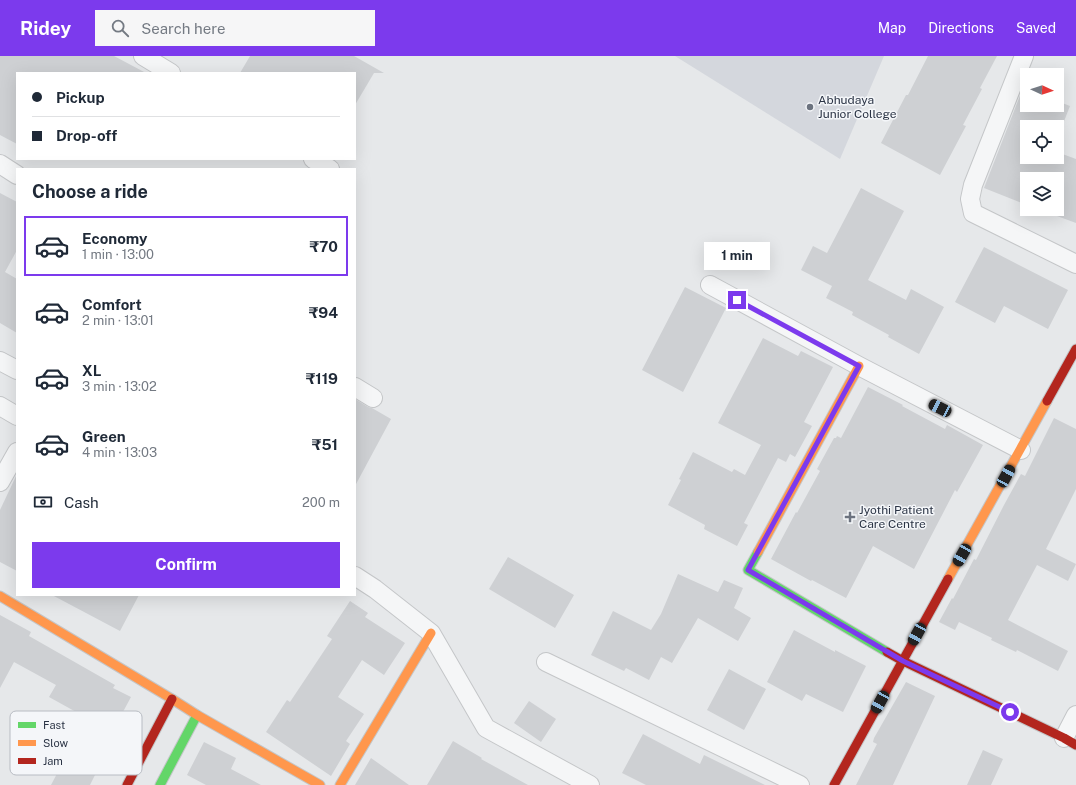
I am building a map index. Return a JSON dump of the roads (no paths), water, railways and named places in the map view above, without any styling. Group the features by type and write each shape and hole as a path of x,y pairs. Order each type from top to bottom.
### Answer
{"street":[{"path":"143,56 169,72"},
{"path":"1024,56 973,185 970,199 973,213 1076,264"},
{"path":"315,160 328,168"},
{"path":"0,164 16,174"},
{"path":"710,285 859,366 1021,450"},
{"path":"834,785 1076,349"},
{"path":"0,361 16,369"},
{"path":"859,366 748,570 903,661 1070,741 1076,715"},
{"path":"356,388 373,398"},
{"path":"0,406 16,415"},
{"path":"0,482 16,454"},
{"path":"356,577 375,588 431,633 486,728 590,785"},
{"path":"0,596 197,715 320,785"},
{"path":"340,785 431,633"},
{"path":"546,662 800,785"},
{"path":"142,756 172,699"},
{"path":"160,785 197,715"},
{"path":"127,785 132,775"}],"place":[{"name":"Abhudaya Junior College","path":"810,107"},
{"name":"Jyothi Patient Care Centre","path":"850,517"}]}
